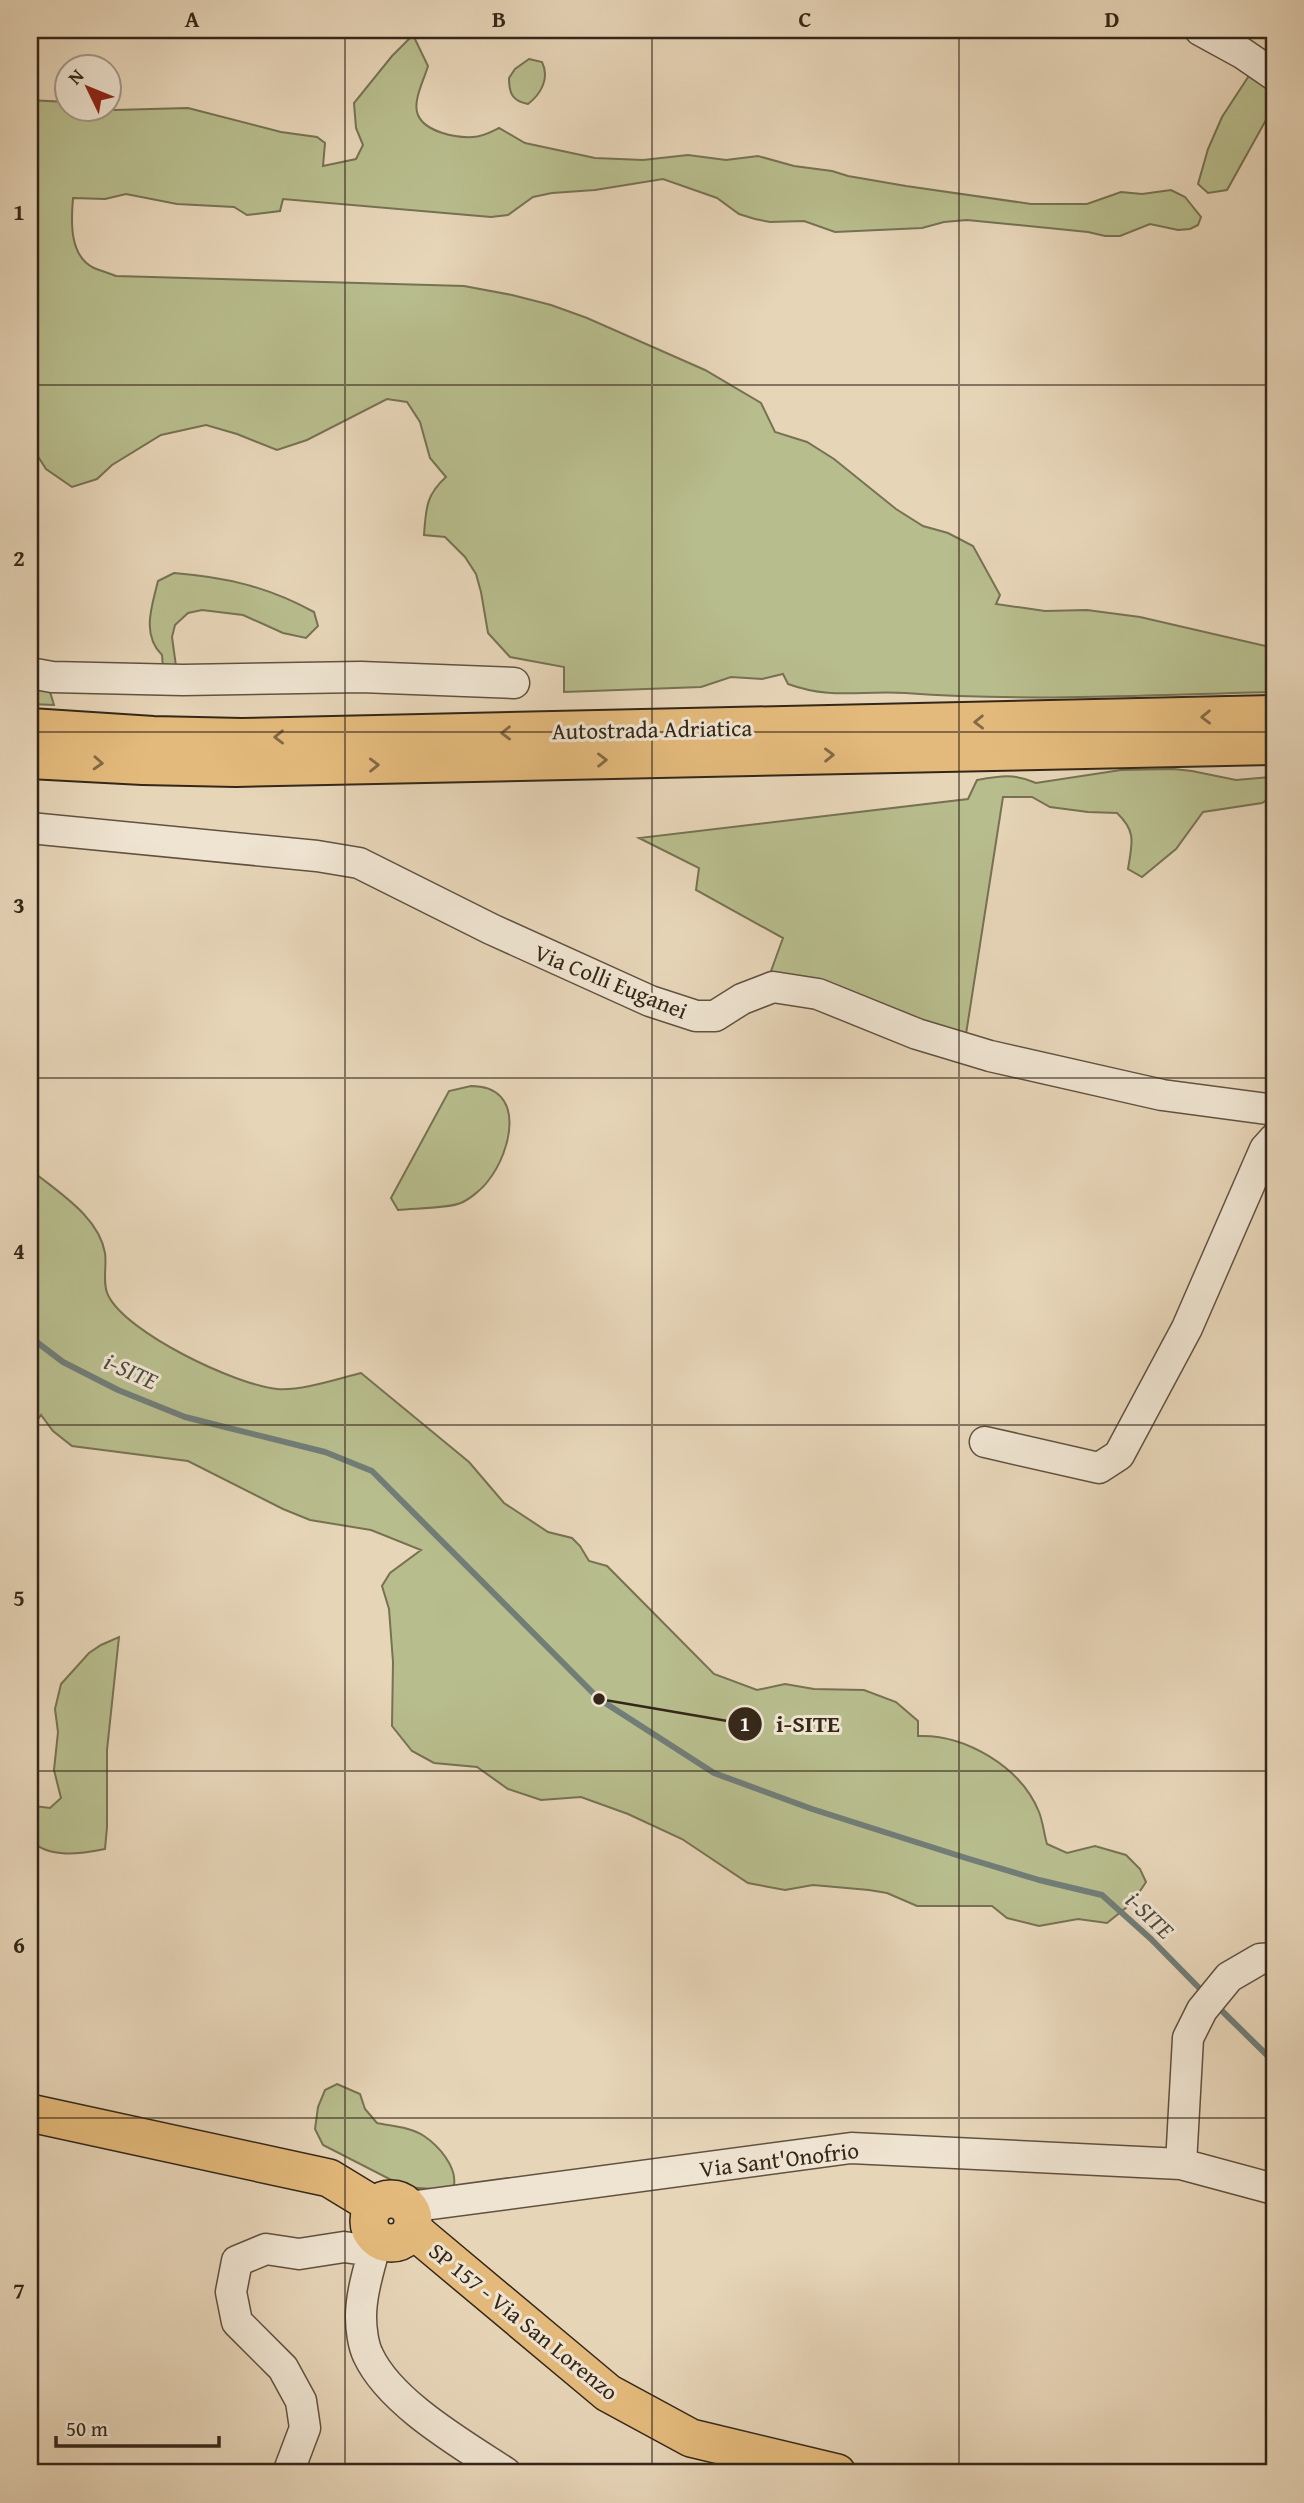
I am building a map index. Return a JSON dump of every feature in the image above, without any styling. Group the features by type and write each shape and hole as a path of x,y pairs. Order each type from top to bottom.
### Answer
{"highway":[{"name":"Autostrada Adriatica","path":"30,728 153,736 242,738 1274,715"},
{"name":"Autostrada Adriatica","path":"30,759 236,767 1274,745"}],"main road":[{"name":"SP 157 - Via San Lorenzo","path":"30,2113 329,2178 608,2393 691,2438 837,2473"}],"street":[{"path":"1200,30 1242,53 1274,75"},
{"path":"30,673 52,677 183,680 361,677 514,683"},
{"name":"Via Colli Euganei","path":"30,828 317,856 359,863 503,935 650,1002 696,1016 715,1016 742,999 774,987 818,994 917,1034 990,1056 1162,1095 1274,1110"},
{"path":"985,1442 1098,1468 1119,1455 1187,1328 1265,1149 1274,1139"},
{"path":"1181,2164 1188,2038 1202,2010 1229,1977 1260,1959 1274,1958"},
{"name":"Via Sant'Onofrio","path":"288,2473 305,2428 300,2401 283,2368 237,2322 231,2292 237,2261 266,2249 299,2254 344,2247 389,2226 851,2148 1181,2164 1274,2189"},
{"path":"389,2226 361,2318 367,2353 388,2387 417,2412 506,2473"}],"green space":[{"path":"413,35 428,66 417,97 418,115 427,126 450,135 476,137 499,128 525,143 595,158 643,160 688,155 726,160 758,156 848,176 1031,204 1087,204 1121,192 1142,194 1171,190 1185,197 1201,217 1198,225 1190,229 1178,230 1150,224 1120,236 967,220 922,228 835,232 804,221 770,222 755,219 739,214 717,198 663,179 533,197 508,215 491,217 283,199 280,211 247,215 234,207 177,204 126,194 105,199 73,198 73,237 80,255 94,268 116,276 464,286 551,305 587,318 705,370 761,403 775,432 807,442 834,459 896,509 923,526 948,533 973,546 1000,595 996,604 1045,611 1087,610 1140,617 1274,648 1274,692 1043,697 833,693 788,684 783,674 762,679 731,677 701,687 564,692 564,667 510,657 488,633 476,574 465,557 445,537 424,535 428,503 434,490 446,477 430,458 420,422 407,402 387,399 307,440 277,450 206,425 161,435 112,465 97,479 72,487 46,469 37,455 30,456 30,100 52,101 52,122 122,122 122,110 188,108 281,132 317,137 325,143 323,166 356,159 363,145 356,128 354,103"},
{"path":"529,59 542,62 545,80 540,91 528,104 512,96 509,78 515,69"},
{"path":"1274,64 1274,111 1271,111 1227,190 1208,193 1198,184 1208,149 1222,117 1252,71"},
{"path":"174,573 211,577 280,596 314,612 318,626 306,638 283,633 243,615 202,610 188,613 175,625 172,637 176,666 163,668 162,655 150,629 151,610 158,581"},
{"path":"30,680 61,684 50,692 54,705 30,704"},
{"path":"1174,769 1236,780 1270,777 1274,782 1273,796 1262,803 1203,812 1176,849 1142,877 1128,869 1132,838 1128,826 1117,813 1050,807 1032,797 1003,797 964,1047 759,981 771,971 783,938 696,890 699,868 639,838 968,799 977,780 993,777 1007,776 1036,783 1121,770"},
{"path":"471,1086 489,1089 501,1097 507,1108 508,1138 496,1168 483,1187 463,1202 440,1207 398,1210 391,1198 449,1091"},
{"path":"30,1165 36,1174 87,1218 101,1240 105,1253 105,1285 108,1295 119,1310 136,1325 159,1340 210,1368 277,1389 308,1386 361,1373 469,1462 504,1503 548,1532 572,1538 589,1561 607,1566 714,1674 757,1690 785,1684 814,1689 864,1690 896,1702 918,1721 918,1736 936,1737 972,1747 989,1756 1019,1781 1031,1796 1040,1816 1047,1844 1067,1853 1095,1846 1126,1855 1140,1869 1146,1882 1132,1903 1107,1923 1078,1919 1039,1926 1007,1918 992,1906 917,1906 887,1893 813,1885 785,1890 748,1883 682,1839 628,1814 581,1797 541,1800 508,1789 477,1767 434,1763 412,1751 392,1726 393,1662 389,1609 382,1586 390,1573 421,1550 371,1530 310,1520 188,1461 72,1446 53,1431 41,1415 30,1430"},
{"path":"119,1637 107,1750 105,1849 56,1853 30,1840 30,1810 34,1806 50,1808 61,1798 54,1770 58,1732 55,1709 61,1684 89,1653"},
{"path":"337,2084 360,2094 365,2109 377,2123 401,2127 430,2140 450,2164 454,2185 446,2190 405,2187 323,2145 315,2129 318,2107 325,2090"}],"waterway":[{"name":"i-SITE","path":"30,1337 63,1362 118,1390 185,1417 325,1452 372,1471 599,1699 714,1773 812,1809 966,1858 1102,1895 1151,1939 1206,1995"},
{"name":"i-SITE","path":"1216,2005 1274,2062"}],"place":[{"name":"i-SITE","path":"599,1699"}]}
